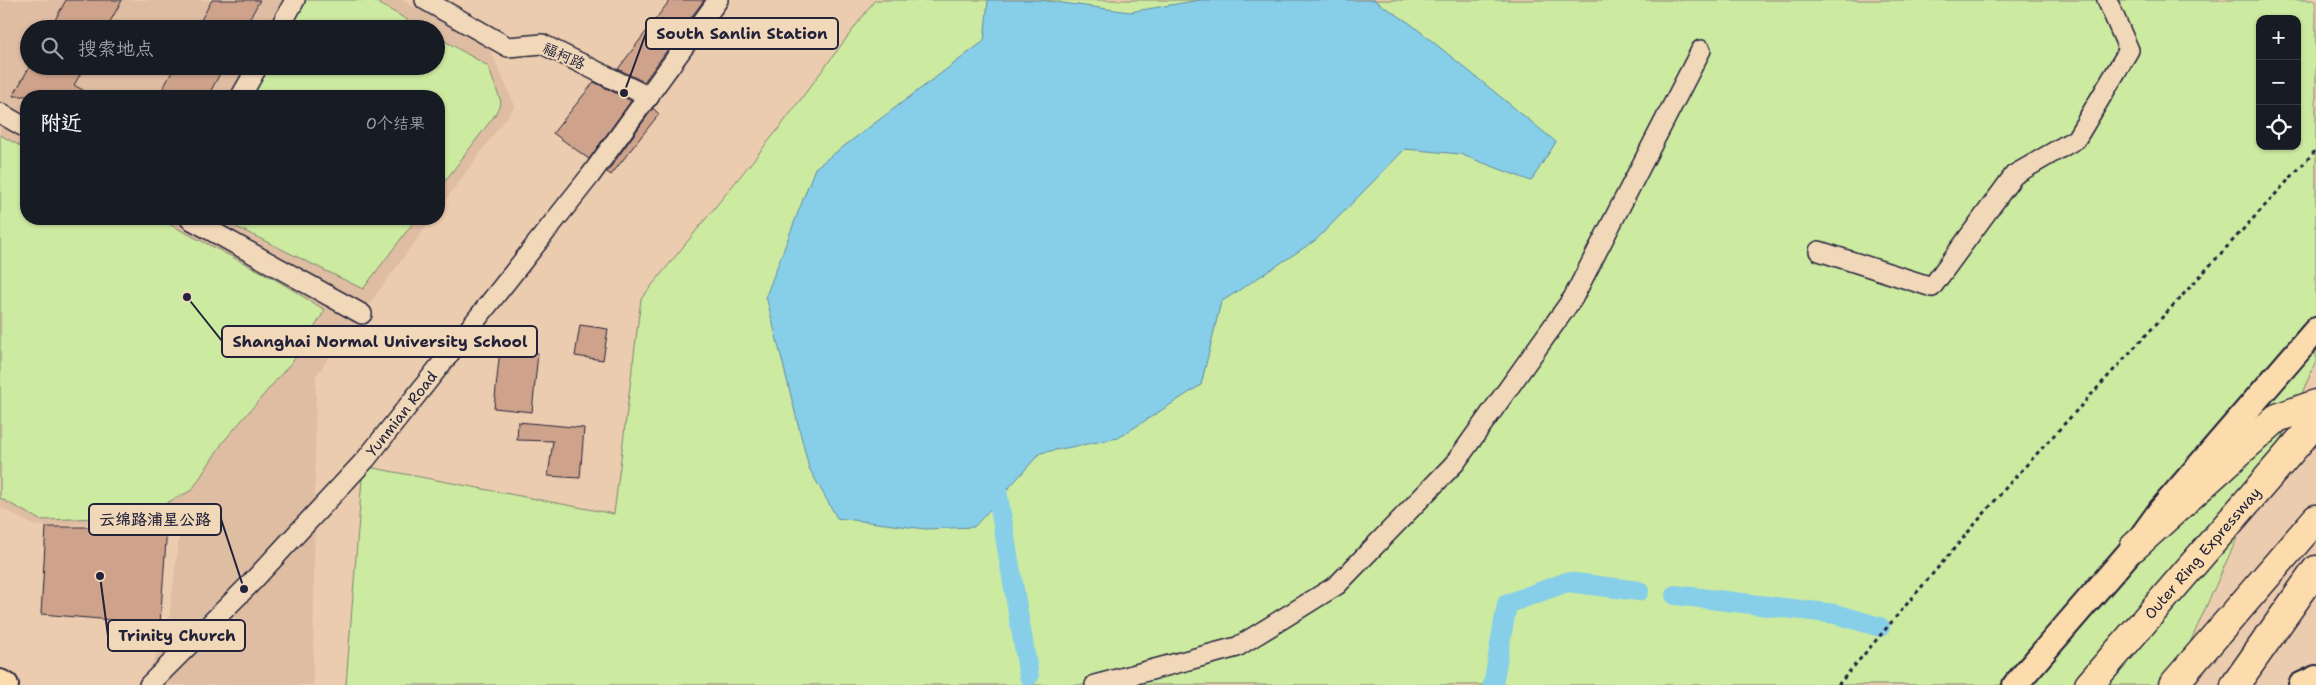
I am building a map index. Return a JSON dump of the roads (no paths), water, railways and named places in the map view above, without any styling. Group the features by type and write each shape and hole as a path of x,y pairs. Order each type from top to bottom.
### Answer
{"highway":[{"path":"2134,548 2277,418 2316,404"},
{"name":"Outer Ring Expressway","path":"2089,685 2316,422"},
{"path":"2173,685 2316,519"},
{"path":"2235,685 2316,570"},
{"path":"2284,618 2316,607"}],"main road":[{"path":"2015,685 2134,548 2160,511 2316,330"},
{"path":"2301,685 2316,678"},
{"path":"0,682 6,685"}],"street":[{"path":"284,20 295,0"},
{"name":"福柯路","path":"425,0 508,47 542,44 649,97"},
{"name":"Yunmian Road","path":"149,685 251,583 366,459 590,176 718,0"},
{"path":"1818,251 1932,287 2014,175 2076,140 2129,50 2107,0"},
{"path":"1095,685 1237,647 1337,585 1455,464 1573,298 1701,50"},
{"path":"245,90 253,75"},
{"path":"0,113 20,125"},
{"path":"201,225 362,314"}],"water":[{"path":"988,0 1040,0 1130,12 1200,0 1374,0 1411,24 1556,142 1531,181 1460,154 1405,149 1316,240 1221,302 1201,385 1118,438 1040,453 974,527 925,529 837,518 809,468 766,296 815,168 984,41"}],"waterway":[{"path":"994,473 1029,676"},
{"path":"1493,685 1507,604 1567,582 1639,591"},
{"path":"1675,595 1836,614 1880,627"}],"place":[{"name":"South Sanlin Station","path":"624,93"},
{"name":"Shanghai Normal University School","path":"187,297"},
{"name":"Trinity Church","path":"100,576"},
{"name":"云绵路浦星公路","path":"244,589"}]}
